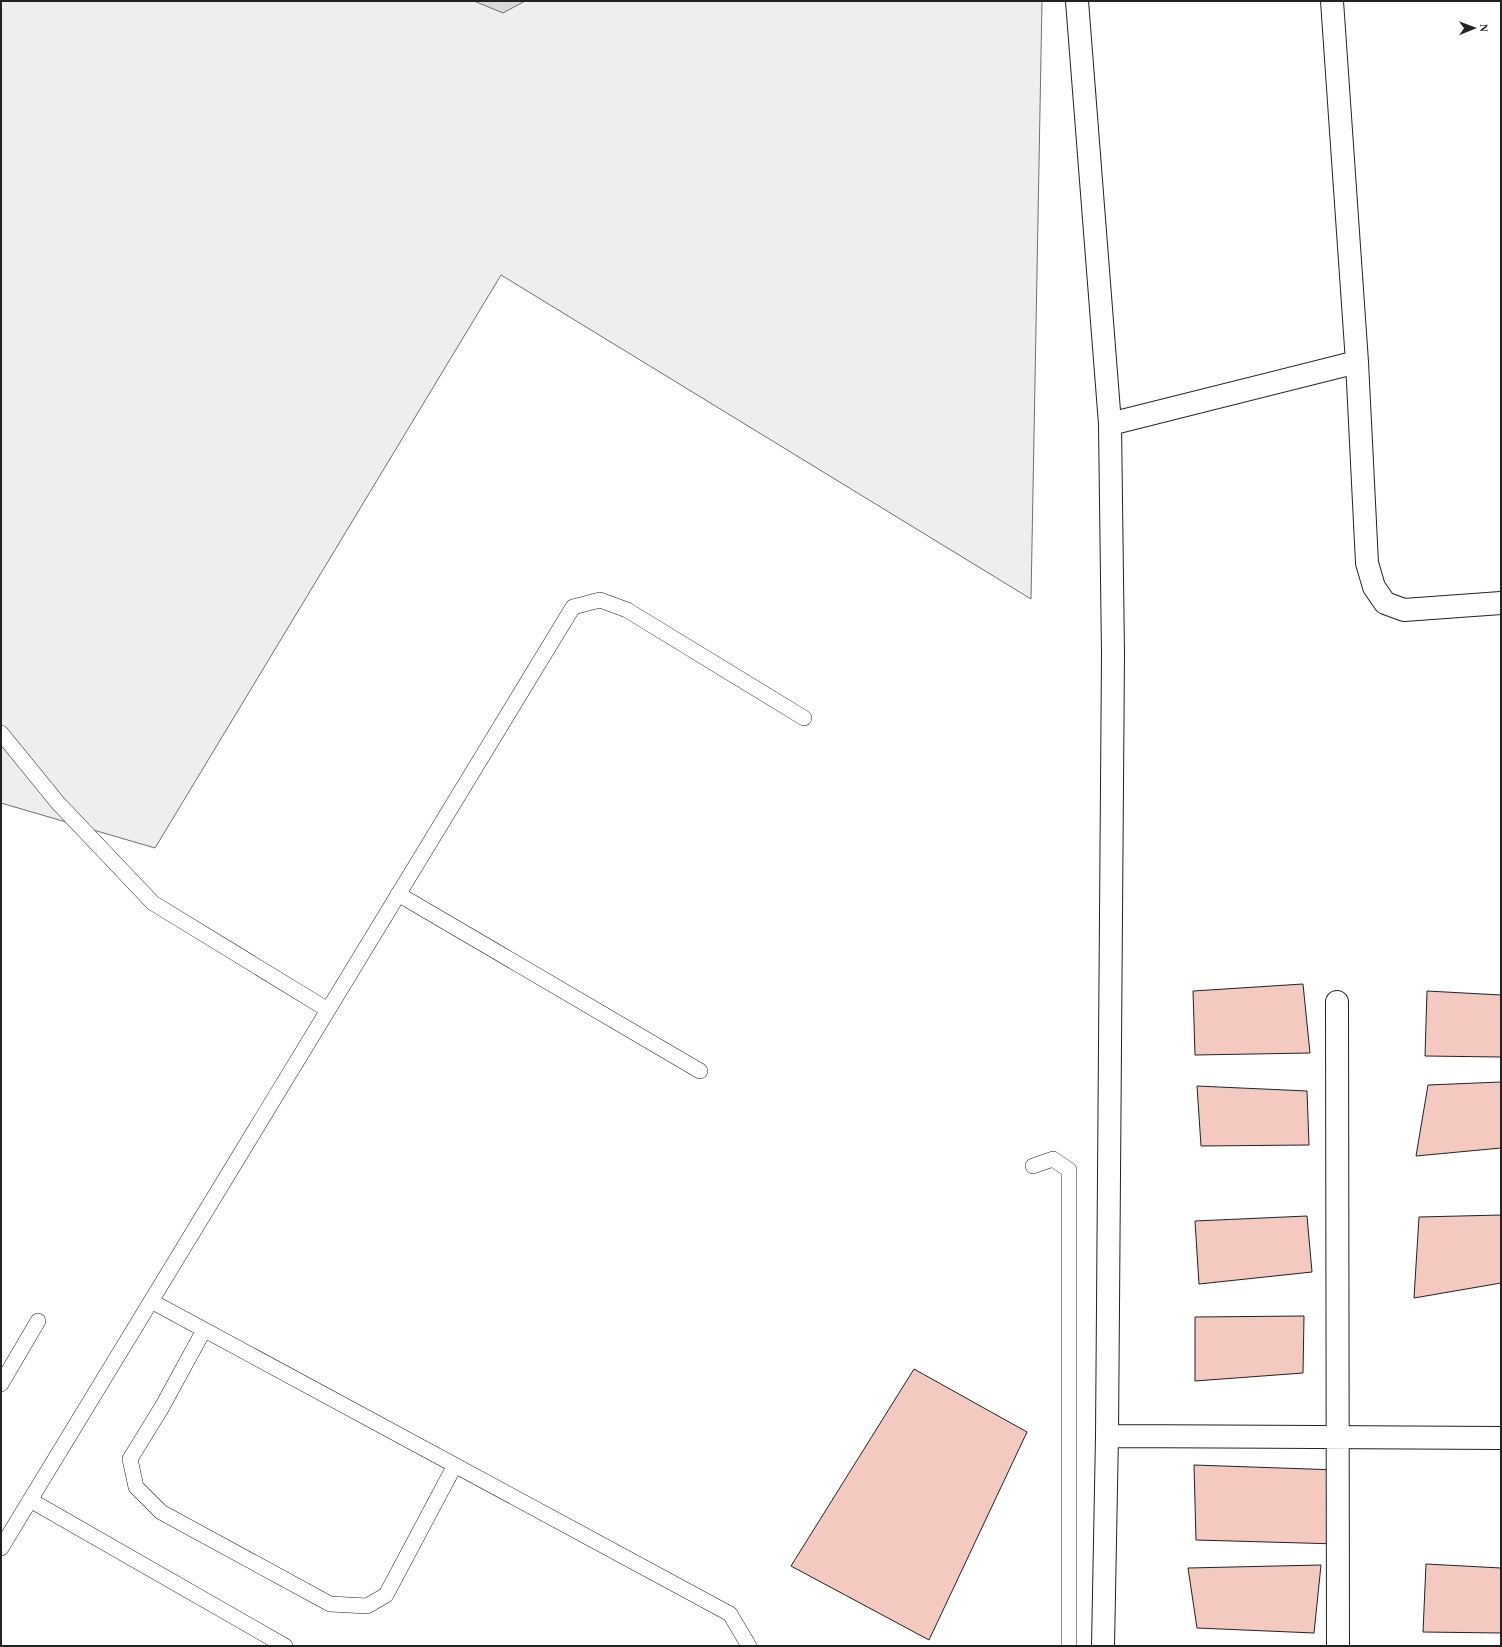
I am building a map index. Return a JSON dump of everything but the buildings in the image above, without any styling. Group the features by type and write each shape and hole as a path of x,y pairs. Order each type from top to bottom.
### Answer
{"street":[{"path":"1077,1 1110,424 1113,662 1107,1436 1103,1646"},
{"path":"1332,1 1357,362 1367,563 1374,587 1385,603 1404,610 1501,603"},
{"path":"1110,424 1357,362"},
{"path":"1337,1002 1338,1646"},
{"path":"1107,1436 1501,1438"}],"lane":[{"path":"1,1548 573,607 600,600 626,610 804,718"},
{"path":"1,733 58,803 153,903 328,1010"},
{"path":"398,894 700,1071"},
{"path":"1033,1166 1053,1159 1069,1170 1069,1646"},
{"path":"151,1301 730,1614 749,1646"},
{"path":"1,1384 38,1321"},
{"path":"204,1330 162,1407 130,1459 136,1487 161,1512 330,1604 367,1606 386,1595 455,1466"},
{"path":"30,1500 285,1646"}],"shaded area":[{"path":"1,1 1042,1 1031,599 501,275 155,848 1,803"},
{"path":"474,1 525,1 503,13"}]}
